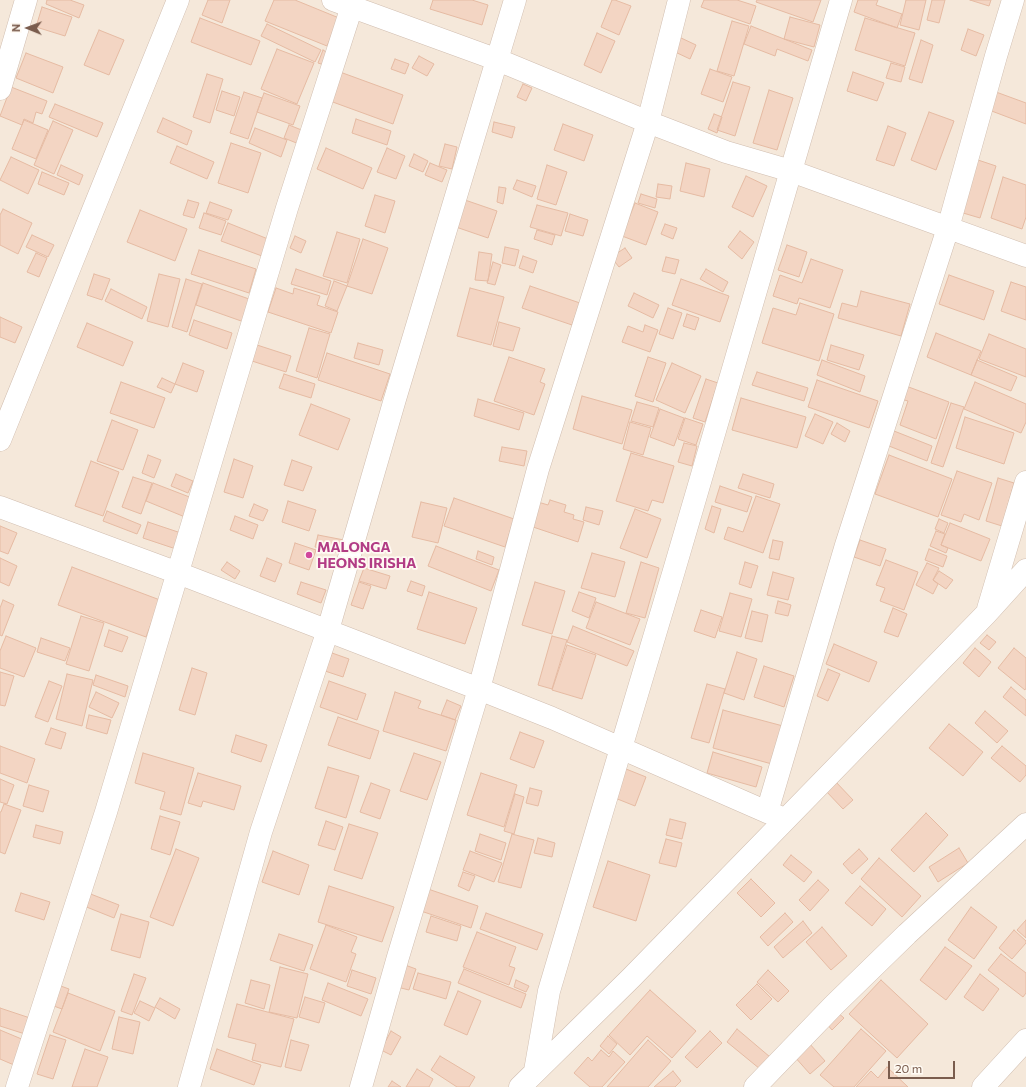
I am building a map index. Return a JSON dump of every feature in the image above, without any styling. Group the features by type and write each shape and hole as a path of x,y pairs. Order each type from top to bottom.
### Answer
{"street":[{"path":"0,89 26,0"},
{"path":"0,440 178,0"},
{"path":"189,1087 261,832 328,630 395,399 516,0"},
{"path":"361,1087 478,689 538,469 648,122 679,0"},
{"path":"535,1072 549,991 676,567 841,0"},
{"path":"776,816 846,545 948,228 1013,0"},
{"path":"17,1087 106,812 287,208 346,2 498,60 648,122 726,152 791,171 1026,256"},
{"path":"986,614 1026,482"},
{"path":"0,507 328,630 552,718 776,816"},
{"path":"520,1087 631,978 776,816 986,614 1026,570"},
{"path":"755,1087 834,1004 1026,824"},
{"path":"983,1087 1026,1040"}],"shaded area":[{"path":"0,0 1026,0 1026,1087 0,1087"}],"building":[{"path":"47,0 70,0 84,5 79,18 46,4"},
{"path":"208,0 230,0 222,23 202,15"},
{"path":"274,0 295,0 339,18 327,46 265,21"},
{"path":"433,0 472,0 488,5 482,25 430,9"},
{"path":"612,0 631,6 619,35 601,27"},
{"path":"704,0 737,0 756,6 750,24 701,7"},
{"path":"757,0 821,0 813,22 756,2"},
{"path":"858,0 878,0 876,5 902,14 897,28 854,12"},
{"path":"906,0 926,0 919,30 900,25"},
{"path":"932,0 945,0 939,23 927,20"},
{"path":"970,0 991,0 989,6"},
{"path":"42,7 72,17 65,36 36,27"},
{"path":"790,17 820,25 814,47 784,39"},
{"path":"200,18 260,41 251,65 191,42"},
{"path":"865,18 915,33 905,66 855,50"},
{"path":"732,21 749,26 734,76 717,71"},
{"path":"267,24 321,50 315,62 261,36"},
{"path":"751,26 812,50 808,61 777,49 775,56 744,44"},
{"path":"968,29 984,35 976,56 961,50"},
{"path":"99,30 124,40 109,75 84,65"},
{"path":"597,33 615,41 601,73 584,65"},
{"path":"679,37 696,45 690,59 673,51"},
{"path":"921,40 933,45 922,83 909,79"},
{"path":"277,49 314,63 297,104 261,89"},
{"path":"323,50 328,53 324,65 318,63"},
{"path":"26,53 63,67 53,93 16,78"},
{"path":"419,56 434,64 427,76 412,68"},
{"path":"395,59 409,64 405,74 391,69"},
{"path":"891,63 905,67 901,82 886,78"},
{"path":"710,69 732,77 723,102 701,94"},
{"path":"340,72 403,95 393,124 330,101"},
{"path":"853,72 884,83 877,101 847,91"},
{"path":"207,74 223,79 210,123 193,117"},
{"path":"733,82 750,87 735,136 717,130"},
{"path":"523,84 532,88 526,101 517,97"},
{"path":"11,87 47,101 42,114 36,112 33,123 24,119 22,125 0,116"},
{"path":"769,90 793,98 777,150 753,143"},
{"path":"222,91 240,97 234,116 216,110"},
{"path":"244,92 262,98 248,139 230,133"},
{"path":"996,92 1026,103 1026,124 989,110"},
{"path":"264,93 300,106 293,125 257,112"},
{"path":"55,104 103,123 97,137 49,117"},
{"path":"929,112 954,121 936,170 911,160"},
{"path":"714,114 722,117 717,133 708,129"},
{"path":"163,118 192,131 187,145 157,132"},
{"path":"356,119 391,131 387,145 352,133"},
{"path":"24,120 48,130 36,159 12,149"},
{"path":"53,121 73,130 54,174 34,165"},
{"path":"494,122 515,127 512,138 492,132"},
{"path":"563,124 593,135 584,161 554,150"},
{"path":"289,125 304,131 299,144 284,138"},
{"path":"888,126 906,133 894,166 876,160"},
{"path":"255,128 287,140 281,157 249,143"},
{"path":"231,143 261,153 248,193 218,183"},
{"path":"445,144 457,147 452,169 439,166"},
{"path":"177,146 214,162 207,179 170,163"},
{"path":"326,148 372,168 363,189 317,169"},
{"path":"387,148 405,156 396,179 377,172"},
{"path":"414,154 428,161 423,172 409,166"},
{"path":"11,157 39,170 28,194 0,180"},
{"path":"969,157 996,166 980,218 953,210"},
{"path":"430,163 447,170 442,182 425,175"},
{"path":"686,163 710,169 704,197 680,191"},
{"path":"61,165 83,175 79,185 57,175"},
{"path":"547,165 567,172 556,205 537,199"},
{"path":"42,172 69,183 64,195 38,184"},
{"path":"746,176 767,186 753,217 732,207"},
{"path":"1003,177 1026,185 1026,217 1022,229 991,218"},
{"path":"517,180 536,186 532,197 513,189"},
{"path":"658,184 672,186 670,199 656,197"},
{"path":"499,187 506,188 503,204 497,202"},
{"path":"641,194 657,199 655,208 638,203"},
{"path":"375,195 395,201 385,233 365,226"},
{"path":"462,199 497,211 488,238 453,226"},
{"path":"188,200 199,203 194,218 183,215"},
{"path":"210,202 232,210 228,220 206,213"},
{"path":"635,203 658,212 646,245 622,236"},
{"path":"537,205 568,213 561,236 530,227"},
{"path":"3,209 32,223 18,254 0,245 0,215"},
{"path":"140,210 187,229 175,261 127,242"},
{"path":"204,213 226,221 221,235 199,228"},
{"path":"570,214 588,220 583,236 565,231"},
{"path":"228,223 268,239 262,256 221,241"},
{"path":"665,224 677,228 673,239 661,234"},
{"path":"537,230 555,235 552,245 534,239"},
{"path":"740,231 754,242 742,259 728,247"},
{"path":"337,232 360,239 347,283 323,276"},
{"path":"32,235 54,245 48,257 26,247"},
{"path":"295,236 306,241 301,253 290,248"},
{"path":"363,239 388,248 372,294 347,286"},
{"path":"787,245 807,252 799,277 778,270"},
{"path":"505,247 519,250 515,266 502,263"},
{"path":"625,248 632,258 619,267 611,257"},
{"path":"199,250 256,269 249,293 191,274"},
{"path":"479,252 492,254 488,281 475,280"},
{"path":"36,253 47,258 39,277 27,272"},
{"path":"523,256 537,261 533,273 519,268"},
{"path":"666,257 679,260 675,274 662,271"},
{"path":"811,259 843,270 830,308 799,298 797,304 773,296 780,275 802,283"},
{"path":"493,262 501,265 495,285 487,283"},
{"path":"296,269 331,281 327,295 291,284"},
{"path":"706,269 728,282 723,292 700,279"},
{"path":"94,274 110,279 102,300 87,295"},
{"path":"159,274 180,279 168,327 147,321"},
{"path":"949,275 994,291 984,320 939,304"},
{"path":"186,279 202,284 187,332 172,327"},
{"path":"681,279 729,296 720,322 672,305"},
{"path":"334,281 347,286 337,311 325,306"},
{"path":"1011,282 1026,287 1026,320 1001,311"},
{"path":"203,283 252,300 244,322 196,305"},
{"path":"530,286 580,303 572,325 522,308"},
{"path":"276,288 293,294 294,288 320,296 317,305 338,312 331,333 268,312"},
{"path":"470,288 504,297 491,345 457,336"},
{"path":"111,289 147,307 142,319 105,301"},
{"path":"861,291 910,304 901,336 838,318 842,303 857,307"},
{"path":"634,293 659,305 653,318 628,306"},
{"path":"800,303 834,314 819,361 762,343 773,308 796,315"},
{"path":"668,308 682,313 673,339 659,334"},
{"path":"687,314 699,318 695,330 683,326"},
{"path":"0,317 22,327 15,343 0,337"},
{"path":"194,320 232,333 227,349 189,335"},
{"path":"499,322 520,328 513,351 493,346"},
{"path":"87,323 133,342 123,366 77,347"},
{"path":"645,325 658,330 650,352 622,342 628,326 643,332"},
{"path":"309,328 330,334 317,378 296,371"},
{"path":"936,333 981,351 971,375 927,357"},
{"path":"989,334 1026,349 1026,377 979,359"},
{"path":"358,343 383,350 379,365 354,358"},
{"path":"257,345 291,356 286,372 252,361"},
{"path":"831,345 864,355 859,370 827,360"},
{"path":"327,353 390,374 381,401 318,380"},
{"path":"509,357 545,369 540,382 545,384 534,415 494,401"},
{"path":"648,357 666,363 653,402 635,396"},
{"path":"822,360 865,376 860,392 817,375"},
{"path":"977,360 1017,377 1011,391 971,375"},
{"path":"183,363 204,371 197,392 175,384"},
{"path":"672,363 701,376 685,413 656,400"},
{"path":"757,372 808,388 804,401 752,385"},
{"path":"284,374 315,384 311,398 279,388"},
{"path":"162,378 175,384 171,393 157,387"},
{"path":"706,379 718,383 705,422 693,418"},
{"path":"817,380 878,401 869,428 808,407"},
{"path":"121,382 165,398 154,428 110,413"},
{"path":"975,382 1026,404 1026,422 1021,433 964,409"},
{"path":"906,386 949,402 936,439 900,425 908,401 901,399"},
{"path":"582,396 632,410 622,444 573,429"},
{"path":"741,398 806,417 797,448 732,430"},
{"path":"478,399 524,413 519,430 474,416"},
{"path":"637,402 659,408 653,427 631,421"},
{"path":"951,403 964,407 943,467 931,463"},
{"path":"311,404 350,419 338,450 299,435"},
{"path":"660,409 684,418 674,446 650,437"},
{"path":"815,414 833,422 823,444 805,436"},
{"path":"965,417 1014,433 1004,464 956,448"},
{"path":"685,418 703,424 696,445 678,439"},
{"path":"112,420 138,430 123,470 97,461"},
{"path":"630,422 651,428 643,455 623,449"},
{"path":"837,423 850,431 845,442 831,434"},
{"path":"894,431 932,446 927,461 889,446"},
{"path":"684,443 697,446 692,466 678,462"},
{"path":"502,447 527,451 524,466 499,461"},
{"path":"631,453 674,466 663,503 652,500 648,511 616,501"},
{"path":"148,455 161,460 154,478 142,473"},
{"path":"889,455 952,479 938,517 875,494"},
{"path":"234,459 253,466 243,498 224,492"},
{"path":"292,460 312,467 303,491 284,485"},
{"path":"91,461 119,472 103,516 75,506"},
{"path":"957,471 992,483 979,520 964,514 961,522 941,515"},
{"path":"176,474 193,481 188,493 171,486"},
{"path":"743,474 774,484 770,498 738,488"},
{"path":"133,477 152,483 141,514 122,507"},
{"path":"998,478 1014,483 1002,526 986,521"},
{"path":"153,483 192,498 185,517 146,501"},
{"path":"720,486 752,497 747,512 715,502"},
{"path":"756,496 780,504 763,553 724,539 728,527 743,532"},
{"path":"454,498 514,519 505,547 444,526"},
{"path":"550,500 566,505 564,512 574,515 573,519 584,522 578,542 530,526 538,502 548,505"},
{"path":"288,501 316,510 309,531 282,522"},
{"path":"421,502 447,508 438,543 412,537"},
{"path":"254,504 268,510 263,521 249,516"},
{"path":"712,506 721,509 714,533 705,529"},
{"path":"586,507 603,511 599,525 583,520"},
{"path":"635,509 661,519 647,558 620,548"},
{"path":"107,511 141,525 137,534 103,521"},
{"path":"235,516 258,525 253,539 230,530"},
{"path":"939,519 948,523 944,533 935,529"},
{"path":"148,522 181,533 176,549 143,538"},
{"path":"950,523 990,539 981,561 941,545"},
{"path":"0,526 17,533 8,554 0,551"},
{"path":"936,531 945,534 941,545 948,548 946,553 930,546"},
{"path":"318,535 344,540 341,553 315,547"},
{"path":"773,540 783,542 779,560 769,558"},
{"path":"860,540 886,549 880,566 854,557"},
{"path":"295,543 316,550 309,570 289,563"},
{"path":"436,546 499,570 491,591 428,566"},
{"path":"929,549 947,556 943,567 925,560"},
{"path":"478,551 494,557 492,565 476,559"},
{"path":"592,553 625,562 615,597 581,588"},
{"path":"0,558 17,566 9,586 0,582"},
{"path":"267,558 282,564 275,582 260,576"},
{"path":"886,560 918,572 904,610 880,601 885,588 876,585"},
{"path":"227,562 240,571 235,579 221,570"},
{"path":"641,562 659,568 645,618 626,613"},
{"path":"745,562 758,566 751,588 739,584"},
{"path":"927,563 939,568 933,580 938,584 933,594 916,585"},
{"path":"72,567 160,600 146,637 58,605"},
{"path":"364,568 390,576 386,589 359,581"},
{"path":"939,571 953,580 946,589 933,580"},
{"path":"773,572 794,578 788,600 767,595"},
{"path":"411,581 425,586 422,596 407,591"},
{"path":"301,582 326,590 321,603 297,594"},
{"path":"359,582 371,586 363,609 351,605"},
{"path":"535,582 565,591 552,634 522,625"},
{"path":"429,592 477,608 465,644 417,629"},
{"path":"579,592 596,598 589,618 572,611"},
{"path":"730,593 752,599 741,637 719,631"},
{"path":"3,600 14,605 2,636 0,635 0,608"},
{"path":"778,601 791,605 788,616 775,613"},
{"path":"596,602 640,619 630,645 586,628"},
{"path":"893,608 907,614 898,637 884,632"},
{"path":"701,610 722,617 715,638 694,631"},
{"path":"752,611 768,615 762,642 745,638"},
{"path":"81,616 104,623 89,671 66,664"},
{"path":"573,626 634,651 627,666 567,642"},
{"path":"109,630 128,637 122,652 104,646"},
{"path":"987,635 996,642 989,650 980,643"},
{"path":"6,636 36,648 24,677 0,668 0,651"},
{"path":"552,636 567,640 552,689 538,685"},
{"path":"41,638 70,648 65,661 37,652"},
{"path":"834,644 877,662 869,682 826,664"},
{"path":"567,645 596,655 582,699 552,690"},
{"path":"975,648 991,662 979,677 963,663"},
{"path":"1014,648 1026,658 1025,690 998,668"},
{"path":"737,652 757,659 744,700 724,693"},
{"path":"332,653 349,659 343,677 325,671"},
{"path":"764,666 794,676 784,707 754,697"},
{"path":"192,668 207,673 195,715 179,710"},
{"path":"828,669 840,674 828,701 817,696"},
{"path":"0,672 14,676 5,706 0,705"},
{"path":"67,674 93,680 82,726 56,719"},
{"path":"96,675 128,686 125,697 93,685"},
{"path":"49,681 62,686 48,722 35,717"},
{"path":"329,681 366,694 357,720 320,707"},
{"path":"707,684 725,689 709,743 691,738"},
{"path":"1011,687 1026,700 1026,716 1003,697"},
{"path":"96,692 119,703 112,718 89,707"},
{"path":"395,692 421,701 418,708 456,720 446,751 383,731"},
{"path":"447,700 461,706 455,720 441,715"},
{"path":"723,710 783,726 772,764 713,748"},
{"path":"985,711 1008,731 997,743 975,723"},
{"path":"89,715 111,720 107,734 86,728"},
{"path":"338,717 379,731 370,759 328,745"},
{"path":"949,724 983,752 963,776 929,748"},
{"path":"51,728 66,733 61,749 45,744"},
{"path":"520,732 544,741 534,768 510,759"},
{"path":"236,735 267,745 261,762 231,752"},
{"path":"0,746 35,759 27,783 0,773"},
{"path":"1002,746 1026,766 1026,775 1020,782 991,758"},
{"path":"713,752 762,767 756,787 707,773"},
{"path":"143,753 194,768 181,815 160,809 165,792 135,783"},
{"path":"414,753 441,762 427,800 400,791"},
{"path":"328,767 359,776 346,818 315,808"},
{"path":"626,769 646,777 635,806 615,798"},
{"path":"198,773 241,786 234,810 203,801 201,807 188,803"},
{"path":"481,773 517,785 504,827 467,815"},
{"path":"0,779 14,785 7,804 0,802"},
{"path":"835,781 853,800 843,809 825,790"},
{"path":"371,783 390,790 380,819 360,812"},
{"path":"29,785 49,791 43,812 23,806"},
{"path":"530,788 542,791 538,806 526,803"},
{"path":"515,794 524,797 514,834 504,831"},
{"path":"4,804 21,810 5,854 0,852 0,812"},
{"path":"926,813 948,835 914,872 891,850"},
{"path":"160,816 180,822 170,855 151,849"},
{"path":"670,819 686,823 682,839 666,835"},
{"path":"326,821 343,827 335,850 318,845"},
{"path":"349,824 378,833 362,879 334,870"},
{"path":"36,825 63,832 60,844 33,837"},
{"path":"480,834 506,843 501,860 475,851"},
{"path":"512,834 534,840 521,888 498,882"},
{"path":"538,838 555,843 552,857 534,853"},
{"path":"666,839 682,843 676,867 659,863"},
{"path":"959,848 968,863 938,882 929,867"},
{"path":"176,849 199,858 173,926 150,917"},
{"path":"859,849 868,859 852,874 843,864"},
{"path":"273,851 309,865 299,895 262,882"},
{"path":"470,851 502,863 494,882 463,870"},
{"path":"791,855 812,872 804,882 783,865"},
{"path":"879,858 921,896 902,917 861,879"},
{"path":"608,861 650,875 636,921 593,907"},
{"path":"463,872 475,876 469,891 458,886"},
{"path":"751,879 775,903 761,917 737,893"},
{"path":"818,880 829,890 810,911 799,900"},
{"path":"329,886 394,907 382,942 318,922"},
{"path":"860,886 886,909 872,926 845,903"},
{"path":"425,888 478,906 471,928 418,910"},
{"path":"21,893 50,902 44,920 15,911"},
{"path":"88,893 119,905 114,918 84,906"},
{"path":"971,907 997,927 974,959 948,940"},
{"path":"486,913 543,934 537,950 480,929"},
{"path":"785,913 793,922 768,946 760,937"},
{"path":"121,914 149,922 140,958 111,950"},
{"path":"431,916 461,926 457,941 426,932"},
{"path":"1026,920 1026,938 1017,930"},
{"path":"803,921 812,933 783,958 774,947"},
{"path":"326,925 357,937 351,952 356,954 346,982 310,969"},
{"path":"822,927 847,956 831,970 806,942"},
{"path":"1014,930 1026,941 1026,943 1012,959 999,948"},
{"path":"477,932 516,947 509,966 515,968 509,985 463,967"},
{"path":"279,934 313,945 304,971 270,960"},
{"path":"945,947 972,966 946,1000 920,980"},
{"path":"1001,954 1026,973 1026,993 1023,997 988,970"},
{"path":"405,965 416,969 409,990 397,987"},
{"path":"280,967 308,974 297,1018 269,1012"},
{"path":"464,969 526,994 521,1008 458,983"},
{"path":"352,970 376,978 371,994 347,986"},
{"path":"768,970 789,991 778,1002 757,982"},
{"path":"418,973 451,982 446,999 413,989"},
{"path":"134,974 146,978 132,1015 121,1011"},
{"path":"980,974 999,989 983,1011 964,997"},
{"path":"251,980 270,985 264,1009 245,1003"},
{"path":"516,980 529,986 526,992 514,987"},
{"path":"881,980 928,1024 897,1058 849,1014"},
{"path":"328,983 368,999 361,1016 322,1000"},
{"path":"757,984 772,999 751,1020 736,1005"},
{"path":"58,985 69,989 62,1009 51,1005"},
{"path":"650,990 696,1031 672,1058 647,1036 630,1055 609,1035"},
{"path":"458,991 481,1001 467,1035 444,1025"},
{"path":"68,993 115,1011 100,1051 53,1032"},
{"path":"305,997 325,1003 319,1023 299,1017"},
{"path":"160,998 180,1009 175,1019 155,1007"},
{"path":"140,1001 155,1008 149,1021 134,1013"},
{"path":"237,1004 294,1019 281,1067 252,1060 256,1044 228,1037"},
{"path":"0,1008 30,1018 25,1034 0,1026"},
{"path":"837,1012 844,1018 832,1030 826,1023"},
{"path":"119,1017 140,1022 133,1054 112,1049"},
{"path":"737,1029 770,1057 760,1069 727,1042"},
{"path":"861,1029 886,1051 854,1087 834,1087 820,1075"},
{"path":"0,1030 24,1040 14,1065 0,1059"},
{"path":"391,1031 401,1037 391,1055 381,1050"},
{"path":"710,1031 722,1043 697,1068 685,1057"},
{"path":"50,1035 66,1040 53,1079 37,1074"},
{"path":"608,1036 617,1044 609,1054 600,1046"},
{"path":"291,1040 309,1045 301,1071 285,1067"},
{"path":"648,1040 671,1061 648,1087 607,1087"},
{"path":"809,1043 825,1061 810,1074 794,1056"},
{"path":"85,1049 108,1057 97,1087 72,1087"},
{"path":"217,1049 261,1065 254,1085 210,1069"},
{"path":"601,1050 609,1057 613,1051 625,1062 602,1087 590,1087 574,1073 588,1057 592,1061"},
{"path":"440,1056 475,1077 469,1087 457,1087 431,1070"},
{"path":"887,1067 908,1087 856,1087 871,1071 878,1078"},
{"path":"417,1069 433,1079 429,1087 406,1087"},
{"path":"673,1071 681,1081 675,1087 654,1087"},
{"path":"392,1081 401,1087 388,1087"}],"place":[{"name":"MALONGA HEONS IRISHA","path":"309,555"}]}
